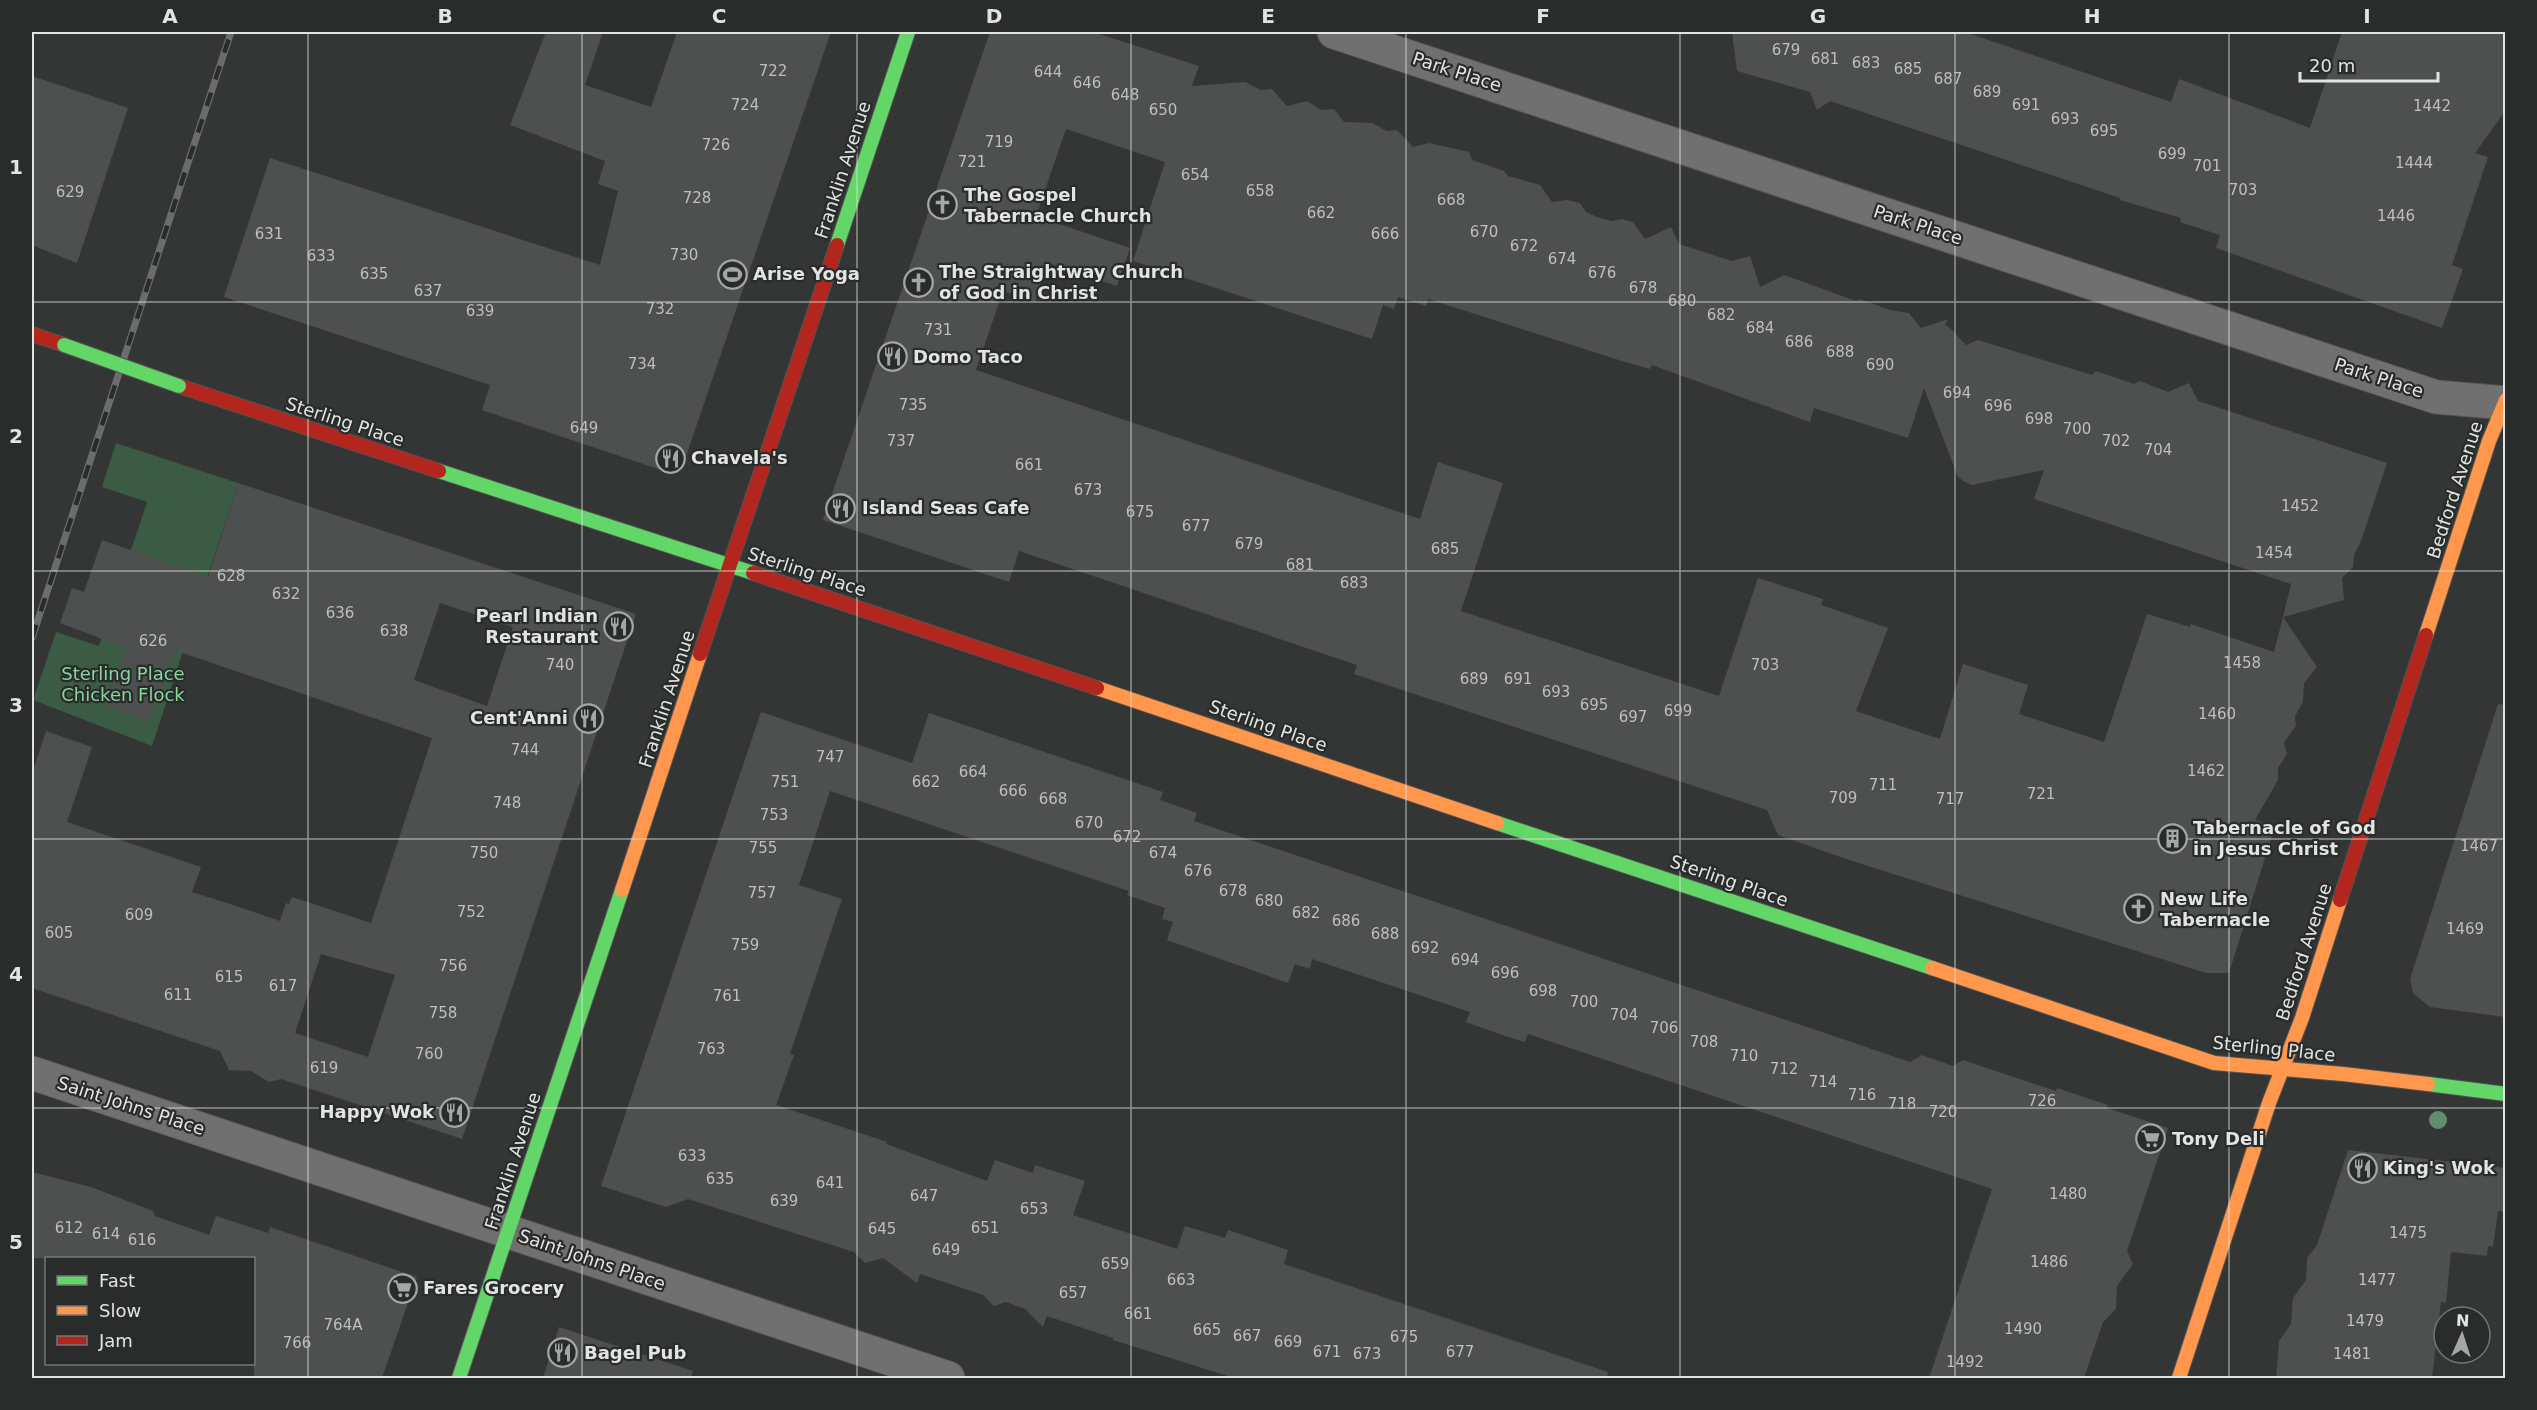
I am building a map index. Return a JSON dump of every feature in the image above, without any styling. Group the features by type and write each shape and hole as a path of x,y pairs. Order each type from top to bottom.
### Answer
{"street":[{"name":"Franklin Avenue","path":"459,1378 908,32"},
{"name":"Park Place","path":"1334,32 2436,397 2505,402"},
{"name":"Sterling Place","path":"32,334 179,386 730,566 2214,1063 2343,1074 2505,1094"},
{"name":"Bedford Avenue","path":"2179,1378 2265,1114 2302,1018 2489,441 2505,402"},
{"name":"Saint Johns Place","path":"32,1073 948,1378"}],"green space":[{"name":"Sterling Place Chicken Flock","path":"116,443 238,483 152,746 33,700 56,632 99,646 147,502 102,487"}],"building":[{"path":"546,32 603,32 585,85 651,107 677,32 831,32 683,465 664,471 482,410 490,385 224,297 270,158 600,265 618,191 598,184 605,161 510,125"},
{"path":"990,32 1093,32 1199,66 1192,86 1245,82 1261,90 1272,89 1287,106 1307,101 1321,110 1334,109 1344,122 1372,123 1387,131 1397,130 1413,147 1429,143 1469,152 1472,160 1504,171 1508,176 1540,185 1552,202 1567,200 1580,203 1586,212 1597,217 1611,221 1622,219 1633,222 1645,239 1671,227 1679,244 1732,261 1750,256 1760,287 1784,275 1856,301 1860,299 1890,310 1909,313 1921,328 1948,319 1945,325 1966,345 1978,340 2092,375 2096,371 2134,384 2140,381 2168,392 2189,383 2198,401 2387,463 2361,541 2354,555 2353,567 2342,578 2344,600 2283,617 2317,667 2304,683 2303,702 2295,716 2296,726 2284,742 2287,754 2278,768 2278,780 2255,820 2275,826 2229,973 2206,973 1846,859 1778,835 1767,810 1354,674 1357,665 1019,551 1009,582 823,520","holes":["1066,129 1165,162 1133,261 1372,339 1383,305 1394,309 1398,297 1426,306 1428,299 1625,362 1650,369 1652,365 1810,422 1814,408 1908,438 1924,388 1958,477 1965,482 1972,485 2044,470 2034,499 2291,584 2274,652 2191,624 2190,627 2147,614 2104,742 2019,714 2028,685 1963,664 1940,739 1856,711 1888,628 1821,605 1823,599 1758,578 1719,696 1461,611 1503,483 1438,462 1420,519 976,370 1003,291 1035,302 1048,263 1117,286 1130,248 1036,216"]},
{"path":"1732,32 1965,32 2171,102 2179,79 2310,128 2342,32 2505,32 2505,96 2503,114 2475,153 2488,157 2452,265 2463,269 2442,328 2216,248 2220,235 2180,222 2181,218 2120,200 2120,198 1830,101 1817,110 1810,92 1737,71"},
{"path":"32,76 128,108 77,263 32,245"},
{"path":"238,483 636,614 462,1139 281,1079 269,1082 251,1071 229,1070 220,1051 32,988 32,774 46,731 92,747 67,822 201,867 192,892 280,921 286,903 289,904 292,897 371,923 432,738 174,650 149,722 106,706 126,648 60,623 72,588 84,592 102,540 208,577","holes":["440,603 513,627 487,706 414,680","321,954 395,975 368,1057 295,1033"]},
{"path":"2498,704 2505,705 2505,1017 2430,1007 2413,993 2410,979"},
{"path":"761,712 912,763 929,713 1163,792 1160,800 1197,813 1194,821 1910,1062 1922,1055 1953,1066 1963,1060 2056,1091 2057,1088 2108,1105 2107,1108 2168,1128 2127,1251 2133,1264 2117,1286 2116,1309 2103,1322 2084,1378 1929,1378 1992,1189 1528,1034 1525,1042 1505,1036 1466,1022 1470,1012 1312,959 1310,969 1295,964 1288,983 1167,940 1173,922 1162,919 1165,908 1127,895 1129,891 830,791 799,885 842,899 790,1054 794,1055 776,1105 887,1142 886,1144 987,1181 995,1160 1033,1173 1035,1165 1085,1181 1073,1215 1177,1249 1185,1226 1225,1238 1228,1230 1288,1250 1284,1264 1608,1372 1607,1378 1234,1378 1113,1340 1113,1338 1047,1316 1043,1327 1025,1309 1006,1302 994,1306 983,1295 920,1274 917,1283 883,1258 865,1263 854,1252 688,1199 666,1207 601,1186"},
{"path":"2348,1150 2505,1168 2505,1212 2498,1211 2493,1247 2488,1246 2487,1256 2451,1252 2446,1303 2432,1305 2432,1378 2276,1378 2279,1341 2291,1324 2293,1298 2306,1280 2307,1258 2317,1245"},
{"path":"32,1172 91,1187 153,1211 155,1216 209,1235 216,1216 268,1233 270,1227 417,1277 382,1378 254,1378 255,1257 32,1258"},
{"path":"559,1327 693,1371 691,1378 543,1378"}],"railway":[{"path":"32,638 231,32"}],"traffic: fast":[{"path":"837,245 908,32"},
{"path":"64,345 179,386"},
{"path":"439,471 753,573"},
{"path":"1497,823 1932,968"},
{"path":"459,1378 622,890"},
{"path":"2428,1084 2506,1094"}],"traffic: slow":[{"path":"2426,635 2489,441 2506,400"},
{"path":"622,890 700,654"},
{"path":"1097,688 1497,823"},
{"path":"2179,1378 2269,1103 2302,1018 2340,900"},
{"path":"1932,968 2214,1063 2428,1084"}],"traffic: jam":[{"path":"700,654 837,245"},
{"path":"32,334 64,345"},
{"path":"179,386 439,471"},
{"path":"753,573 1097,688"},
{"path":"2340,900 2426,635"}],"place":[{"name":"The Gospel Tabernacle Church","path":"943,205"},
{"name":"Arise Yoga","path":"732,274"},
{"name":"The Straightway Church of God in Christ","path":"918,282"},
{"name":"Domo Taco","path":"892,357"},
{"name":"Chavela's","path":"670,458"},
{"name":"Island Seas Cafe","path":"841,508"},
{"name":"Pearl Indian Restaurant","path":"619,626"},
{"name":"Cent'Anni","path":"589,718"},
{"name":"Tabernacle of God in Jesus Christ","path":"2172,838"},
{"name":"New Life Tabernacle","path":"2139,909"},
{"name":"Happy Wok","path":"455,1112"},
{"name":"Tony Deli","path":"2151,1139"},
{"name":"King's Wok","path":"2362,1168"},
{"name":"Fares Grocery","path":"402,1288"},
{"name":"Bagel Pub","path":"563,1353"}]}
